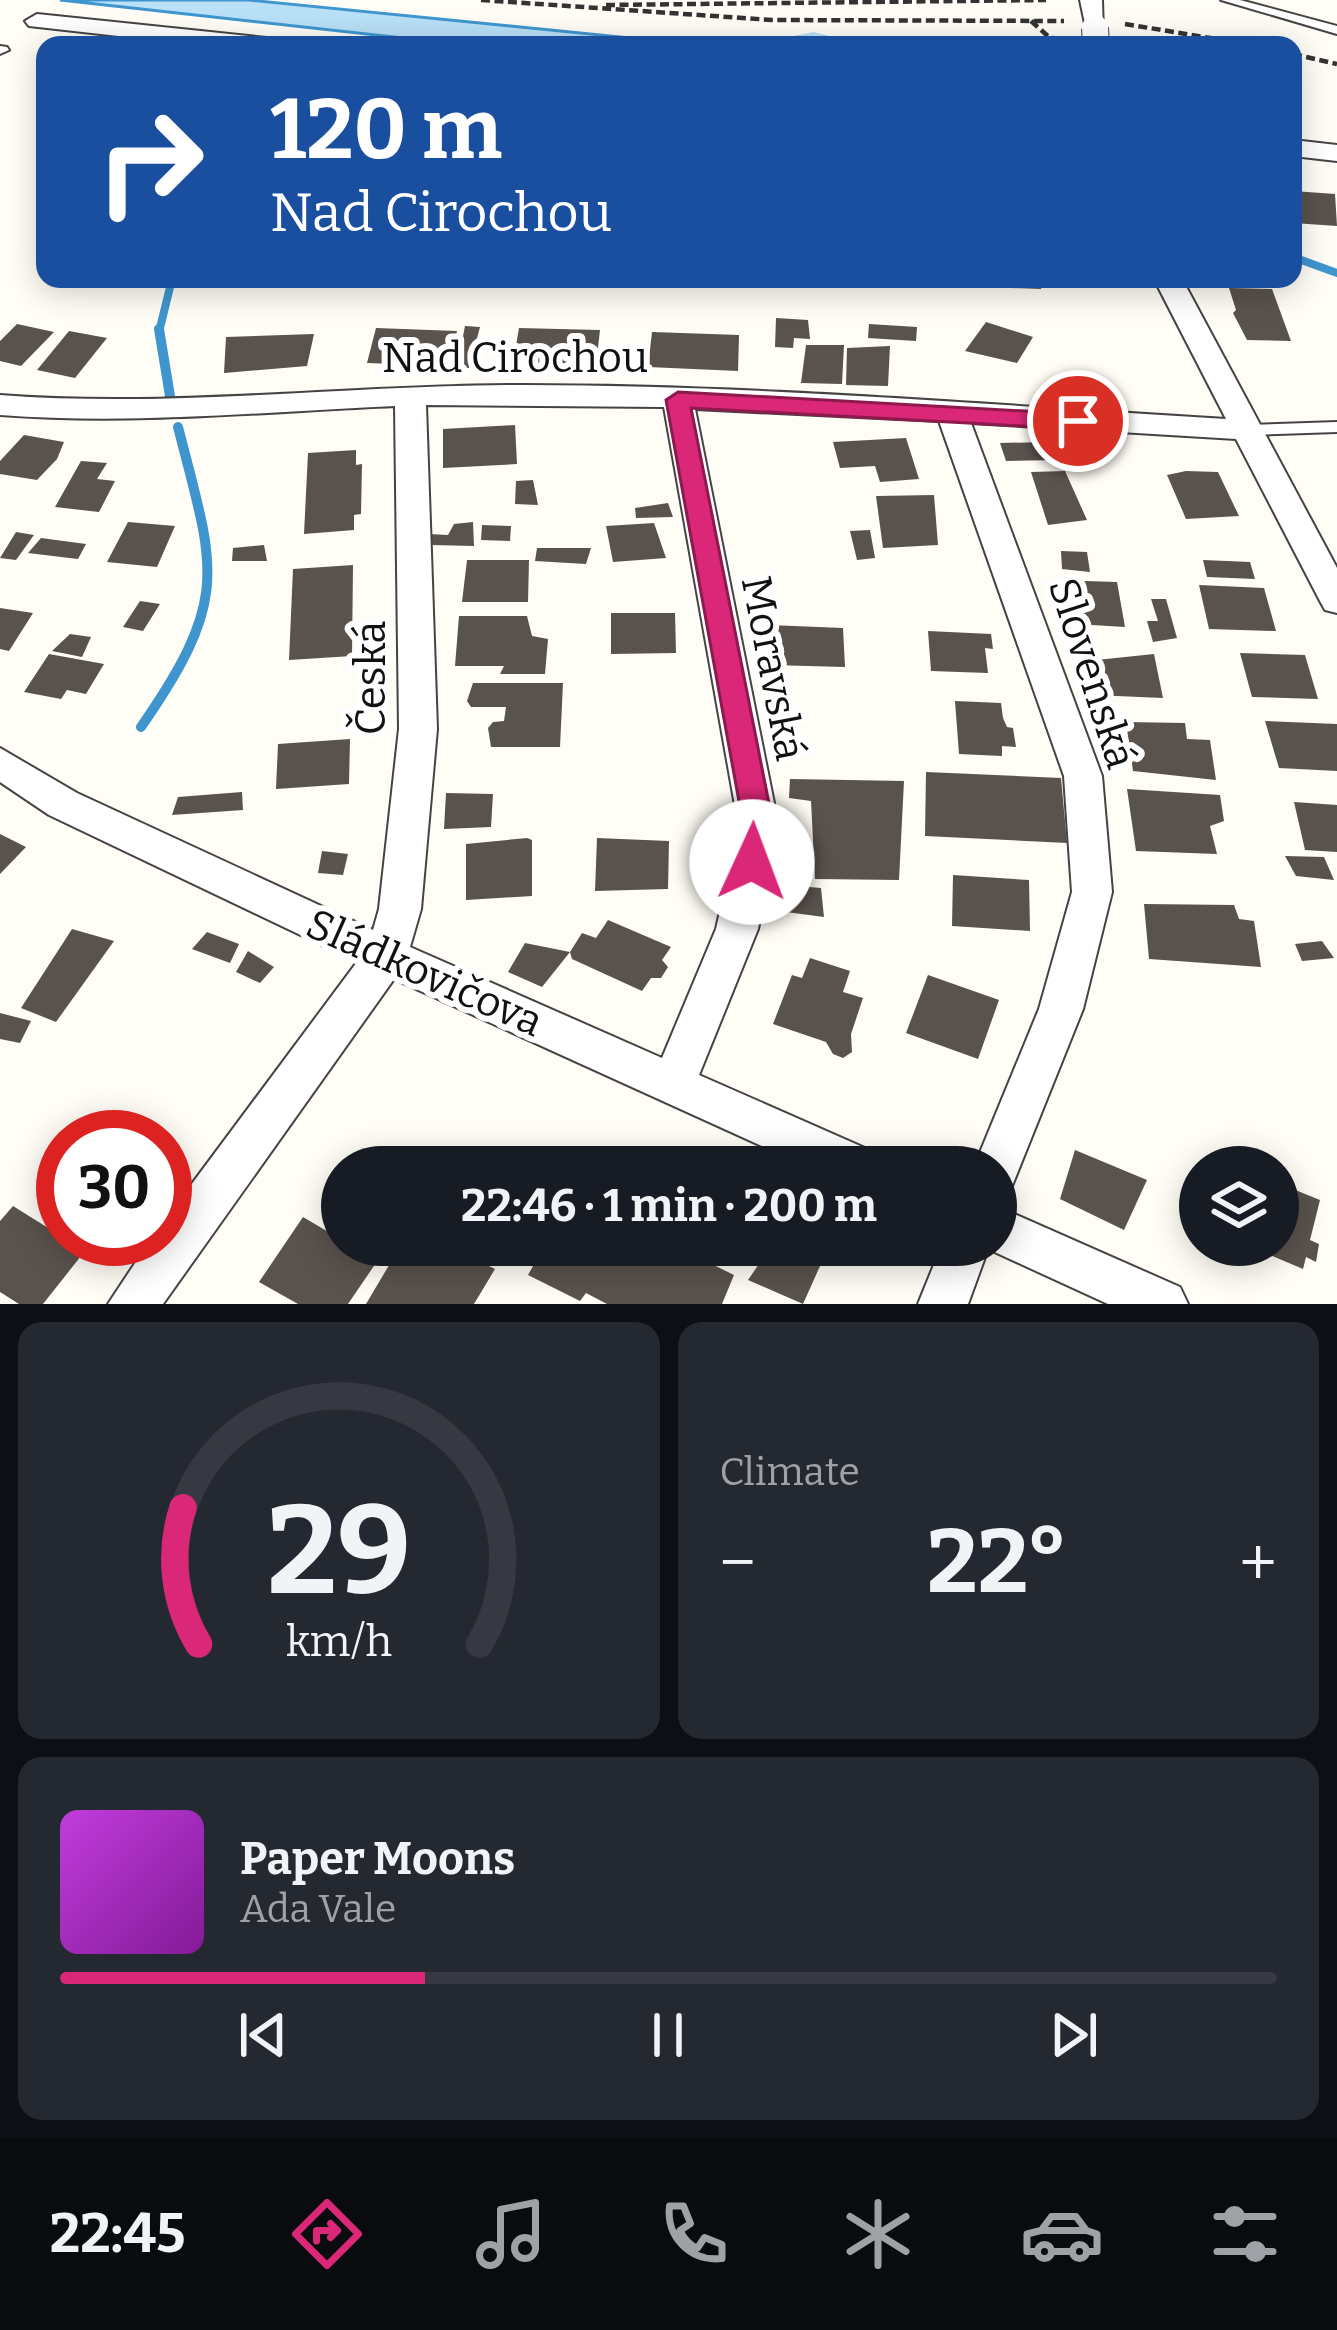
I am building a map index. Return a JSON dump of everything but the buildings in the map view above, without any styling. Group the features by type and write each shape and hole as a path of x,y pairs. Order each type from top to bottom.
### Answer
{"street":[{"path":"38,20 185,36"},
{"path":"1302,149 1337,154"},
{"path":"1173,288 1337,601"},
{"name":"Nad Cirochou","path":"0,405 149,413 410,396 678,400 1247,430"},
{"name":"Česká","path":"386,956 400,909 418,729 410,396"},
{"name":"Moravská","path":"673,1084 737,929 759,829 678,400"},
{"name":"Slovenská","path":"952,414 1083,776 1092,892 1061,1009 1006,1146"},
{"name":"Sládkovičova","path":"0,763 62,804 386,956 811,1146"},
{"path":"133,1304 386,956"},
{"path":"1017,1238 1163,1304"},
{"path":"943,1304 958,1266"}],"lane":[{"path":"1227,0 1337,30"},
{"path":"1247,430 1337,427"}],"path":[{"path":"481,0 934,22 1094,23 1197,36"},
{"path":"518,4 1046,0"},
{"path":"1302,56 1337,64"}],"water":[{"path":"60,0 248,0 610,36 385,36"}],"waterway":[{"path":"1302,260 1337,273"},
{"path":"159,331 170,288"},
{"path":"159,331 170,396"},
{"path":"141,727 190,646 207,582 200,516 178,427"}],"route":[{"path":"752,862 759,829 678,400 1078,421"}]}
